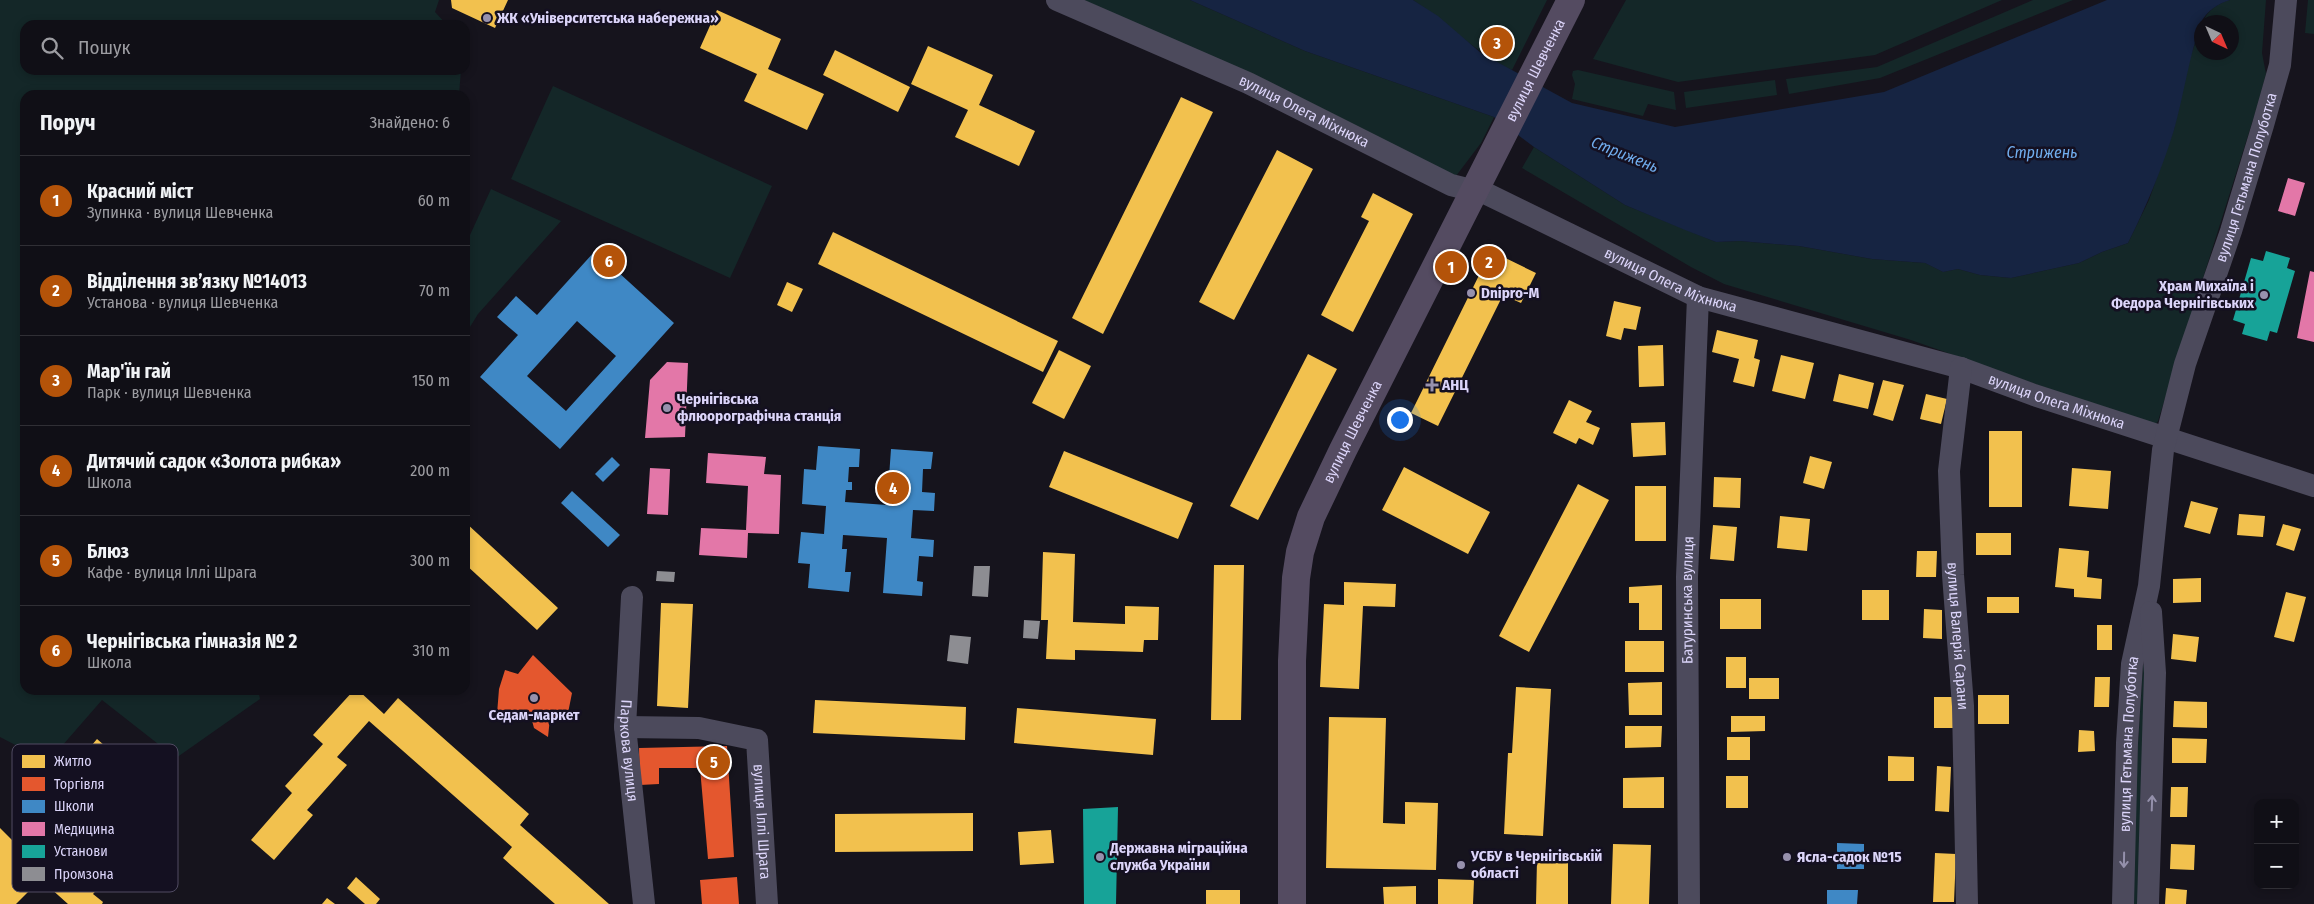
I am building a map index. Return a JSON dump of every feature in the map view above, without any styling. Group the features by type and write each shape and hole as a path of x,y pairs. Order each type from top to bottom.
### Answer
{"main road":[{"name":"вулиця Шевченка","path":"1292,904 1292,661 1300,552 1311,518 1343,450 1495,146 1571,0"}],"street":[{"name":"вулиця Олега Міхнюка","path":"1057,0 1248,83 1451,185 1487,194 1582,238 1698,297 1961,368 2034,395 2314,486"},
{"name":"вулиця Гетьмана Полуботка","path":"2123,904 2127,743 2132,664 2149,586 2161,464 2186,364 2230,232 2280,65 2286,0"},
{"name":"Батуринська вулиця","path":"1689,904 1687,576 1698,297"},
{"name":"вулиця Валерія Сарани","path":"1961,368 1949,472 1953,575 1964,706 1967,904"},
{"name":"вулиця Гетьмана Полуботка","path":"2148,904 2155,673 2149,586"},
{"name":"Паркова вулиця","path":"632,597 625,727 644,904"},
{"name":"вулиця Іллі Шрага","path":"625,727 699,728 757,740 767,904"}],"green space":[{"path":"0,0 439,0 435,12 442,20 20,20 20,75 461,75 459,90 20,90 20,695 259,695 260,699 178,757 178,744 158,744 102,700 64,744 13,744 0,737"},
{"path":"1084,0 1190,0 1305,51 1494,117 1481,143 1456,176"},
{"path":"1413,0 1547,0 1512,70 1485,55"},
{"path":"1626,0 2002,0 1875,55 1678,82 1593,59"},
{"path":"2033,0 2073,0 1880,78 1789,94 1786,79 1877,67"},
{"path":"2230,0 2266,0 2262,53 2266,74 2158,421 2154,426 1911,340 1724,284 1691,267 1522,168 1534,147 1625,205 1716,242 1740,241 1799,246 1872,259 1925,263 1943,272 1958,269 1980,275 2011,278 2079,263 2128,243 2149,200 2174,129 2194,46 2194,60 2239,60 2239,15 2206,15 2221,3"},
{"path":"2308,0 2314,0 2314,34 2305,33"},
{"path":"1578,70 1674,92 1676,110 1648,104 1643,116 1572,99 1575,84 1572,75 1573,71"},
{"path":"1775,80 1777,95 1686,108 1684,92"},
{"path":"553,86 772,186 730,278 511,179"},
{"path":"491,189 561,221 478,314 470,327 470,235"},
{"path":"2143,665 2148,666 2144,904 2128,904"}],"water":[{"name":"Стрижень","path":"1190,0 1413,0 1438,16 1481,53 1572,103 1675,127 1884,92 2107,0 2230,0 2213,8 2206,15 2194,15 2194,46 2174,130 2153,188 2128,243 2079,263 2011,278 1980,275 1958,269 1943,272 1925,263 1872,259 1799,246 1740,241 1716,242 1625,205 1534,147 1494,117 1305,51"}],"building: Житло":[{"name":"ЖК «Університетська набережна»","path":"451,0 508,0 495,28 452,8"},
{"path":"717,10 781,39 768,69 824,94 807,130 744,101 757,74 700,48"},
{"path":"928,46 993,75 979,105 1035,131 1019,166 955,137 968,110 911,84"},
{"path":"835,50 910,87 898,112 823,75"},
{"path":"1181,97 1213,112 1103,334 1072,318"},
{"path":"1277,150 1313,169 1234,320 1199,302"},
{"path":"1373,193 1413,214 1353,332 1321,315 1369,221 1361,217"},
{"path":"833,232 1058,341 1043,372 818,264"},
{"path":"1491,251 1536,273 1521,303 1503,295 1438,426 1411,413"},
{"path":"787,282 803,289 792,312 777,305"},
{"path":"1614,301 1641,307 1636,330 1624,328 1621,340 1606,336"},
{"path":"1717,330 1758,340 1754,358 1760,360 1754,387 1733,382 1739,359 1712,352"},
{"path":"1663,345 1664,386 1639,387 1638,346"},
{"path":"1059,350 1091,366 1064,419 1032,403"},
{"path":"1308,354 1337,369 1258,520 1230,506"},
{"path":"1781,355 1814,363 1805,399 1772,391"},
{"path":"1839,374 1874,383 1868,409 1833,401"},
{"path":"1883,380 1904,385 1893,421 1873,415"},
{"path":"1926,394 1947,399 1941,424 1920,419"},
{"path":"1569,400 1592,411 1586,422 1600,428 1593,445 1579,438 1576,444 1553,433"},
{"path":"1665,422 1666,455 1633,457 1631,423"},
{"path":"1989,431 2022,431 2022,507 1989,507"},
{"path":"1064,451 1193,503 1178,539 1049,487"},
{"path":"1810,456 1832,462 1824,489 1803,483"},
{"path":"1404,467 1490,512 1468,554 1382,510"},
{"path":"2072,468 2111,471 2108,509 2069,506"},
{"path":"1714,477 1741,478 1740,508 1713,507"},
{"path":"1578,484 1609,500 1529,652 1499,636"},
{"path":"1635,486 1666,486 1666,541 1635,541"},
{"path":"2191,501 2218,508 2210,534 2184,527"},
{"path":"2239,514 2265,516 2263,537 2237,535"},
{"path":"1780,516 1810,519 1807,551 1777,548"},
{"path":"2283,524 2301,529 2294,551 2276,545"},
{"path":"1713,525 1737,527 1734,561 1710,559"},
{"path":"470,527 558,608 537,630 470,569"},
{"path":"1976,533 2011,533 2011,555 1976,555"},
{"path":"2059,548 2089,551 2087,577 2102,579 2101,599 2074,597 2074,589 2055,587"},
{"path":"1917,551 1937,551 1936,577 1916,577"},
{"path":"1043,552 1075,554 1073,622 1125,624 1125,606 1159,607 1158,640 1144,640 1143,652 1075,650 1075,660 1046,659 1048,620 1041,620"},
{"path":"1214,565 1244,565 1241,720 1211,720"},
{"path":"2201,578 2201,602 2173,603 2173,579"},
{"path":"1344,582 1396,584 1395,607 1363,606 1359,689 1320,687 1324,604 1344,605"},
{"path":"1662,585 1662,630 1639,630 1639,603 1629,603 1629,587"},
{"path":"1862,590 1889,590 1889,620 1862,620"},
{"path":"2286,592 2306,597 2294,642 2274,637"},
{"path":"1987,597 2019,597 2019,613 1987,613"},
{"path":"1720,599 1761,599 1761,629 1720,629"},
{"path":"661,603 693,604 688,708 657,706"},
{"path":"1924,609 1942,610 1942,639 1923,638"},
{"path":"2097,625 2112,625 2112,650 2097,650"},
{"path":"2173,634 2199,637 2196,662 2171,659"},
{"path":"1625,641 1664,641 1664,672 1625,672"},
{"path":"1726,657 1746,657 1746,688 1726,688"},
{"path":"2095,677 2110,677 2109,707 2094,707"},
{"path":"1749,678 1779,678 1779,699 1749,699"},
{"path":"1662,682 1662,715 1629,715 1628,683"},
{"path":"1516,687 1551,689 1543,836 1504,834 1508,753 1512,753"},
{"path":"349,695 363,695 384,714 398,698 529,814 520,825 609,904 555,904 503,858 512,847 369,721 337,757 347,765 307,810 313,815 274,860 251,840 292,793 285,786 323,744 313,735"},
{"path":"1978,695 2009,695 2009,724 1978,724"},
{"path":"1934,697 1956,697 1955,728 1934,728"},
{"path":"815,700 966,707 965,740 813,733"},
{"path":"2174,701 2207,702 2207,728 2173,727"},
{"path":"1017,708 1156,719 1153,755 1014,743"},
{"path":"1731,716 1765,716 1765,731 1731,732"},
{"path":"1329,717 1386,718 1383,823 1405,824 1405,802 1438,803 1436,870 1326,868"},
{"path":"1625,726 1662,726 1661,747 1625,748"},
{"path":"2079,730 2094,731 2095,751 2078,752"},
{"path":"1727,737 1750,737 1750,760 1727,760"},
{"path":"2172,738 2207,739 2206,763 2172,763"},
{"path":"97,739 103,744 93,744"},
{"path":"1888,756 1914,757 1914,781 1888,781"},
{"path":"1937,766 1951,767 1949,812 1935,811"},
{"path":"1726,776 1748,776 1748,808 1726,808"},
{"path":"1664,777 1664,808 1623,808 1623,778"},
{"path":"2171,787 2188,787 2187,817 2170,817"},
{"path":"973,813 973,851 835,852 835,814"},
{"path":"0,828 12,840 12,892 28,892 16,904 0,904"},
{"path":"1051,830 1054,863 1020,865 1018,832"},
{"path":"1613,844 1651,845 1649,904 1611,904"},
{"path":"2171,844 2195,845 2194,870 2170,869"},
{"path":"1935,853 1956,854 1954,902 1933,902"},
{"path":"1537,860 1568,860 1568,904 1536,904"},
{"path":"356,877 380,899 376,904 365,904 347,888"},
{"path":"1438,879 1474,880 1473,904 1438,904"},
{"path":"1416,886 1416,904 1384,904 1383,887"},
{"path":"2166,888 2187,890 2186,904 2165,904"},
{"path":"1206,890 1240,890 1240,904 1206,904"},
{"path":"55,892 95,892 93,894 103,902 102,904 68,904"},
{"path":"327,898 335,904 322,904"}],"building: Торгівля":[{"name":"Седам-маркет","path":"533,655 572,693 568,713 561,713 560,719 550,718 548,737 534,728 531,717 497,714 499,689 505,670 518,674"},
{"path":"727,746 734,857 708,859 700,768 659,768 659,784 640,785 639,748"},
{"path":"737,877 739,904 702,904 700,880"}],"building: Школи":[{"path":"595,251 674,323 560,449 480,377 518,335 497,317 516,296 537,315","holes":["577,321 616,356 566,411 527,376"]},
{"path":"818,446 860,449 859,467 849,467 848,482 852,482 852,490 846,490 845,502 887,505 891,449 933,452 931,469 923,469 922,492 935,493 934,511 913,510 911,538 934,540 933,557 919,556 917,581 923,582 922,596 883,593 887,538 843,535 842,549 847,549 845,572 851,572 849,592 808,588 810,564 798,563 801,532 824,534 826,506 802,504 804,469 816,470"},
{"path":"612,457 620,465 603,482 595,474"},
{"path":"572,491 620,535 608,547 561,503"},
{"path":"1837,843 1864,844 1864,869 1837,869"},
{"path":"1827,890 1858,890 1857,904 1827,904"}],"building: Медицина":[{"path":"2288,178 2305,183 2295,216 2278,211"},
{"path":"2310,271 2314,272 2314,342 2297,338"},
{"name":"Чернігівська флюорографічна станція","path":"667,362 688,363 685,437 645,438 650,380"},
{"path":"708,453 766,457 764,474 781,475 779,534 748,533 747,558 699,555 701,528 746,530 748,486 706,483"},
{"path":"650,468 670,469 668,515 647,514"}],"building: Установи":[{"name":"Храм Михаїла і Федора Чернігівських","path":"2266,251 2290,258 2287,268 2295,271 2277,333 2270,331 2267,341 2242,334 2245,324 2233,320 2251,258 2263,261"},
{"name":"Державна міграційна служба України","path":"1118,807 1116,904 1084,904 1083,809"}],"building: Промзона":[{"path":"974,566 990,566 988,597 972,596"},
{"path":"657,571 675,572 674,582 656,581"},
{"path":"1024,620 1040,621 1038,639 1023,638"},
{"path":"950,635 971,637 968,664 947,661"}],"place":[{"name":"ЖК «Університетська набережна»","path":"487,18"},
{"name":"Мар'їн гай","path":"1497,43"},
{"name":"Чернігівська гімназія № 2","path":"609,261"},
{"name":"Відділення зв’язку №14013","path":"1489,262"},
{"name":"Красний міст","path":"1451,267"},
{"name":"Dnipro-M","path":"1471,293"},
{"name":"Храм Михаїла і Федора Чернігівських","path":"2264,295"},
{"name":"АНЦ","path":"1432,385"},
{"name":"Чернігівська флюорографічна станція","path":"667,408"},
{"name":"Дитячий садок «Золота рибка»","path":"893,488"},
{"name":"Седам-маркет","path":"534,698"},
{"name":"Блюз","path":"714,762"},
{"name":"Державна міграційна служба України","path":"1100,857"},
{"name":"Ясла-садок №15","path":"1787,857"},
{"name":"УСБУ в Чернігівській області","path":"1461,865"}]}
